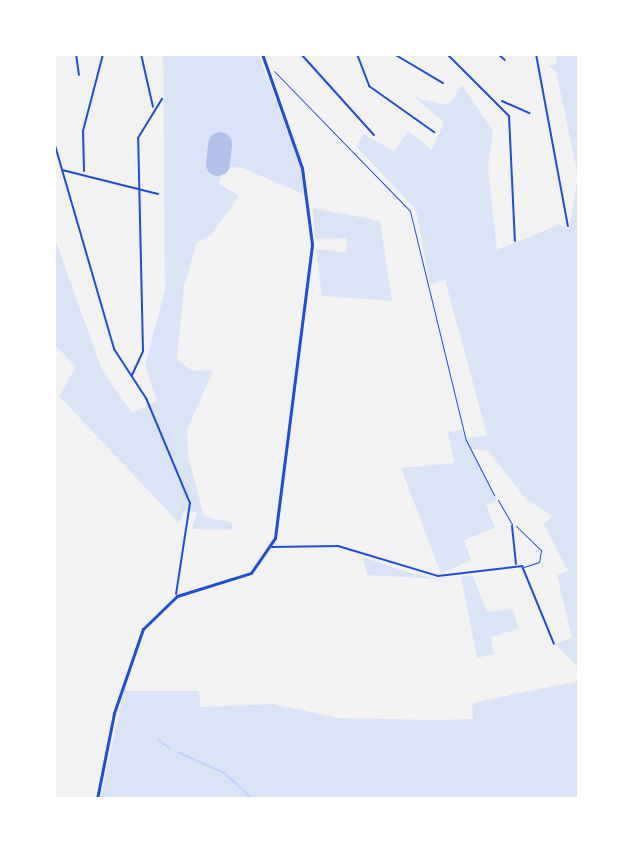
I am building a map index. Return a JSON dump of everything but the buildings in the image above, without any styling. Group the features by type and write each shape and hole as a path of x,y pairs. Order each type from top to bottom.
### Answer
{"street":[{"path":"76,54 79,75"},
{"path":"84,171 83,131 103,54"},
{"path":"141,54 154,108"},
{"path":"97,799 138,640 177,596 240,579 272,547 312,244 302,168 262,54"},
{"path":"301,54 374,135"},
{"path":"357,54 369,86 434,132"},
{"path":"394,54 443,83"},
{"path":"447,54 501,101 529,113"},
{"path":"498,54 505,60"},
{"path":"536,54 568,226"},
{"path":"131,375 143,351 139,131 162,99"},
{"path":"501,101 510,125 515,241"},
{"path":"54,142 114,349 131,375 190,503 177,596"},
{"path":"61,170 84,171 158,194"},
{"path":"512,526 516,565"},
{"path":"272,547 338,546 438,576 516,565 524,567 554,644"}],"lane":[{"path":"498,500 512,526 540,547 539,562 524,567"}],"path":[{"path":"272,72 354,145 410,211 466,440 498,500"}],"shaded area":[{"path":"163,54 258,54 302,168 305,195 240,167 224,169 219,184 239,196 211,235 197,242 184,286 177,359 191,370 213,371 187,430 188,456 204,516 232,523 232,530 192,529 197,512 184,511 179,523 59,396 76,367 54,344 54,236 102,370 132,413 157,401 145,366 165,290"},
{"path":"556,54 579,54 579,668 555,644 572,638 557,575 568,571 544,525 552,516 526,499 488,451 470,449 467,438 487,435 445,280 430,284 416,210 356,146 364,134 394,151 408,131 432,150 444,122 415,98 448,105 462,85 493,131 488,168 497,250 560,224 569,230 578,176 556,71 548,66 557,64"},
{"path":"313,208 380,221 392,301 322,296 316,249 347,253 346,238 315,239"},
{"path":"462,430 497,500 486,505 495,528 464,540 471,560 441,574 401,468 454,463 448,432"},
{"path":"363,557 404,571 438,579 367,575"},
{"path":"461,576 473,576 487,612 513,609 519,629 491,637 494,654 477,658"},
{"path":"128,674 126,691 199,691 201,707 273,704 338,718 436,720 473,719 472,703 579,681 579,799 100,799"}],"waterway":[{"path":"158,740 170,748"},
{"path":"178,752 224,773 253,799"}],"runway":[{"path":"218,164 220,144"}]}
